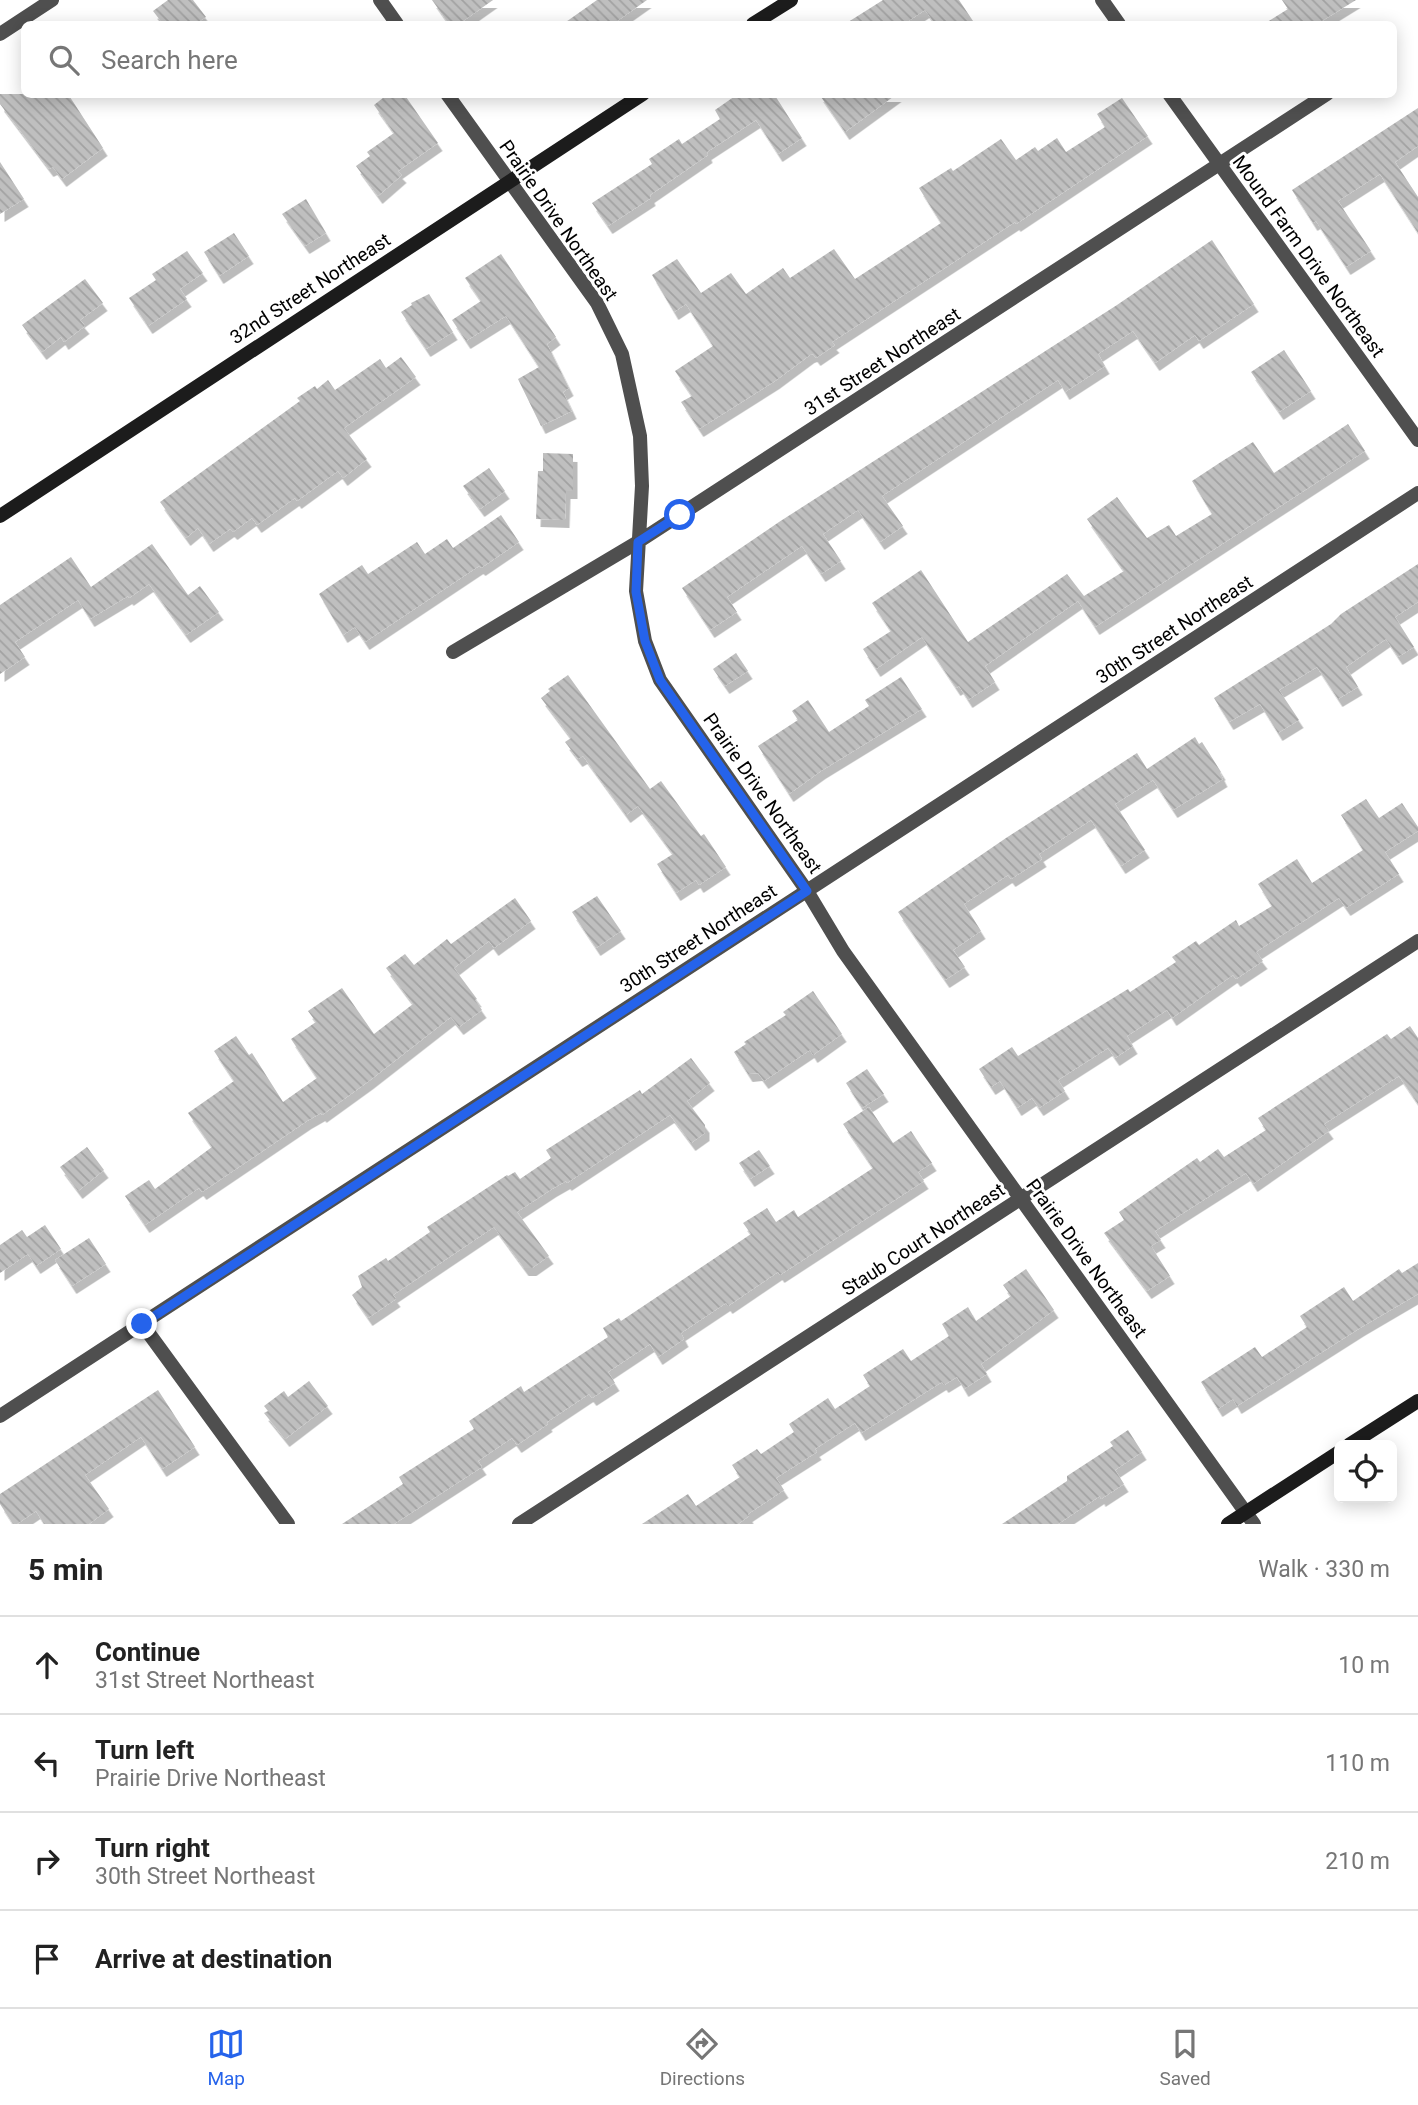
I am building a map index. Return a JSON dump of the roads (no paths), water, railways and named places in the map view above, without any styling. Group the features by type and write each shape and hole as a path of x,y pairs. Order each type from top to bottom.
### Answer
{"main road":[{"path":"757,21 791,0"},
{"name":"32nd Street Northeast","path":"0,516 637,98"},
{"path":"1357,1440 1418,1401"},
{"path":"1228,1524 1250,1518 1334,1456"}],"street":[{"path":"0,34 52,0"},
{"path":"380,0 395,21"},
{"path":"1102,0 1117,21"},
{"name":"Prairie Drive Northeast","path":"450,98 597,303 622,354 640,436 642,486 636,592 645,641 660,680 807,891 843,951 1250,1518"},
{"name":"Mound Farm Drive Northeast","path":"1172,98 1418,440"},
{"name":"31st Street Northeast","path":"453,652 638,542 1321,98"},
{"name":"30th Street Northeast","path":"0,1416 1418,494"},
{"name":"Staub Court Northeast","path":"519,1524 1418,941"},
{"path":"142,1324 288,1524"}]}
